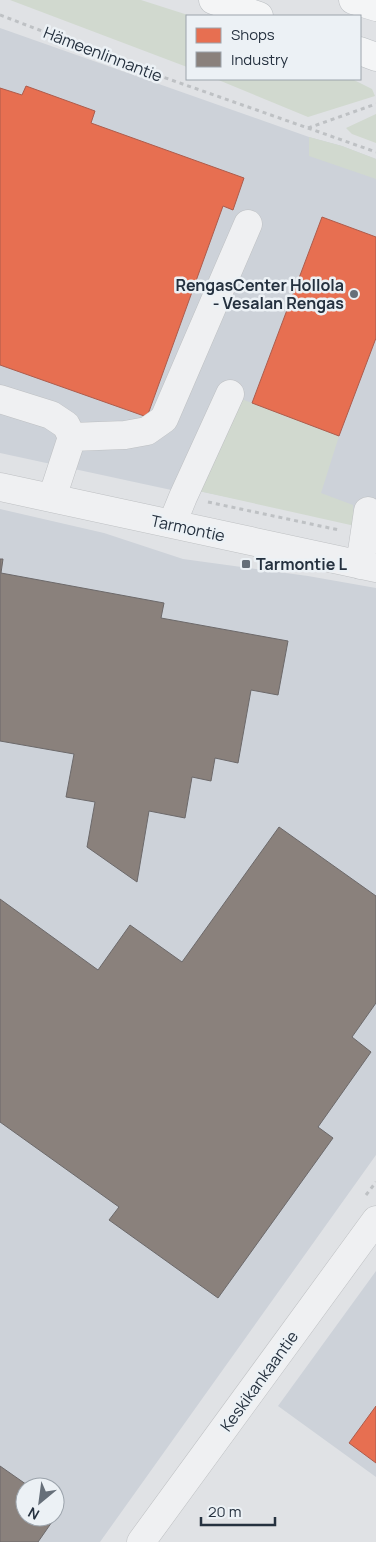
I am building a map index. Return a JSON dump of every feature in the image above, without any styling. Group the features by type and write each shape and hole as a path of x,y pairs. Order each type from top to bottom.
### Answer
{"main road":[{"path":"213,0 256,15"},
{"path":"353,0 376,8"},
{"path":"361,51 376,57"}],"street":[{"path":"72,436 125,435 147,431 164,419 248,224"},
{"path":"172,524 182,497 230,394"},
{"path":"0,398 51,415 66,424 72,436 52,498"},
{"name":"Tarmontie","path":"0,487 368,567"},
{"path":"368,510 368,567"},
{"name":"Keskikankaantie","path":"141,1542 376,1220"}],"path":[{"name":"Hämeenlinnantie","path":"0,15 160,76 376,152"},
{"path":"308,128 376,104"}],"shaded area":[{"path":"10,0 141,0 188,15 186,15 186,67"},
{"path":"0,28 376,159 376,528 194,490 176,491 0,453"},
{"path":"218,80 354,80 372,89 375,96 308,117"},
{"path":"376,114 376,143 352,134 346,128"},
{"path":"309,137 342,146 376,159 376,179 309,156"},
{"path":"236,397 339,436 321,493 353,505 355,526 194,490"},
{"path":"0,509 104,533 183,559 308,576 376,588 376,1155 100,1542 0,1542"},
{"path":"376,1271 376,1477 278,1406"}],"building: Shops":[{"path":"26,86 95,111 91,123 244,178 233,210 223,206 147,417 0,365 0,88 22,95"},
{"path":"322,217 376,237 376,338 339,436 252,403"},
{"path":"376,1406 376,1463 349,1443"}],"building: Industry":[{"path":"0,559 3,559 1,573 164,603 161,618 288,641 278,695 251,690 238,763 215,758 211,781 192,777 185,818 149,811 137,882 87,847 95,802 66,797 74,754 0,741"},
{"path":"279,827 376,896 376,1003 352,1037 371,1052 318,1127 333,1138 218,1298 109,1220 119,1207 0,1122 0,899 98,970 130,925 182,962"},
{"path":"0,1466 16,1477 15,1527 48,1527 38,1542 0,1542"}],"place":[{"name":"RengasCenter Hollola - Vesalan Rengas","path":"354,294"},
{"name":"Tarmontie L","path":"246,564"}]}
